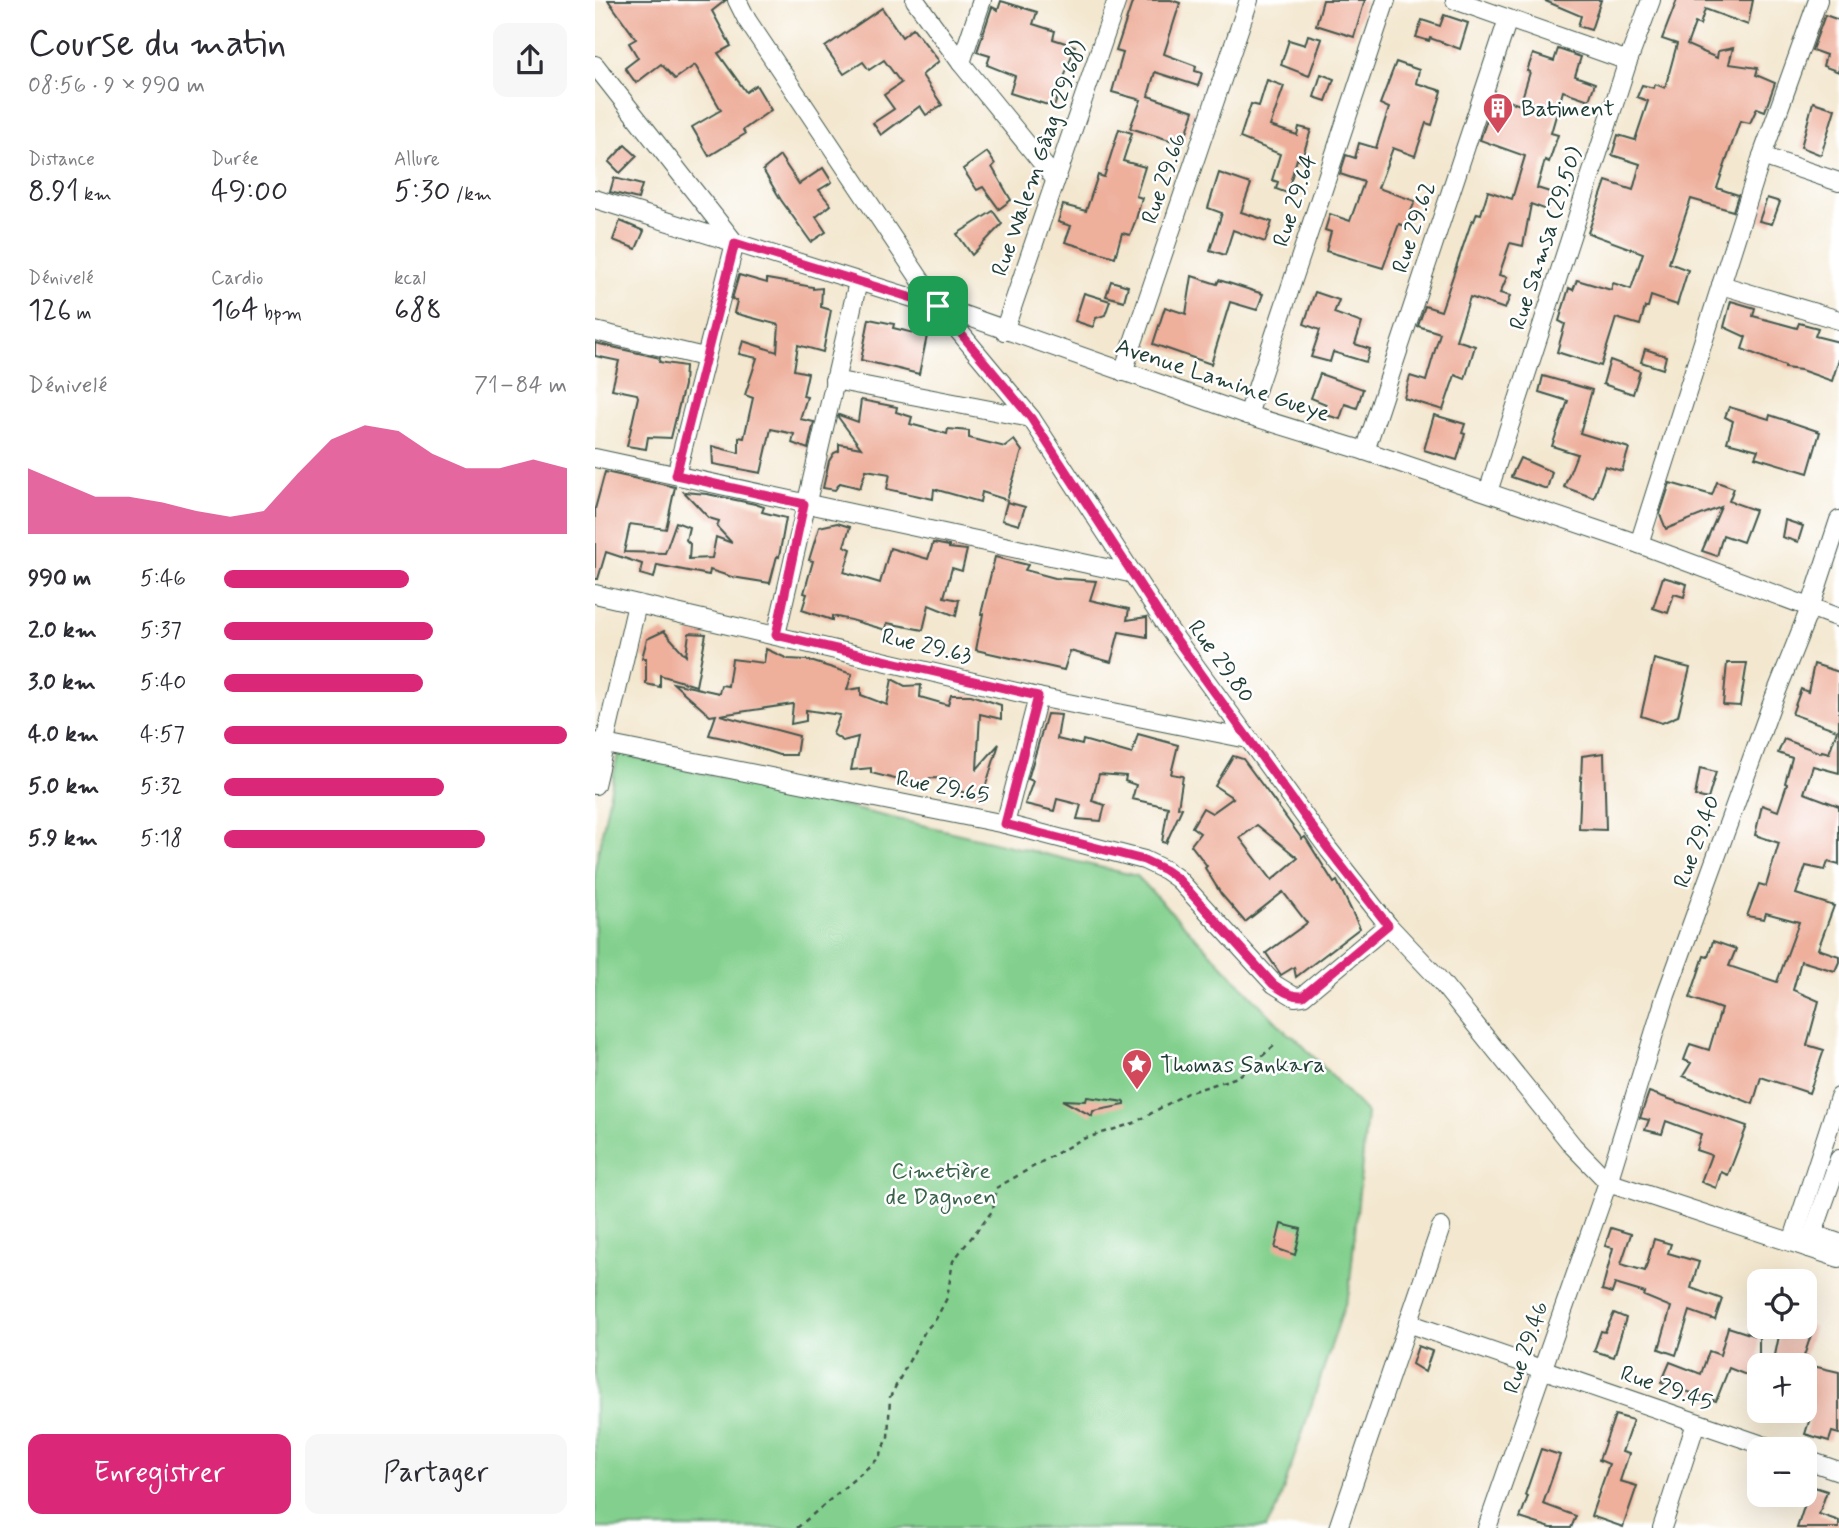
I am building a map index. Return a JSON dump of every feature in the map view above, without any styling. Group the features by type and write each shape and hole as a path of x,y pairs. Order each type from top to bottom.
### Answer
{"street":[{"path":"737,0 747,20 938,306"},
{"path":"915,0 961,63 1056,180"},
{"path":"961,63 982,0"},
{"name":"Rue Walem Gâag (29.68)","path":"1004,331 1117,0"},
{"name":"Rue 29.66","path":"1123,372 1249,0"},
{"name":"Rue 29.64","path":"1248,415 1386,0"},
{"path":"1455,0 1628,61"},
{"name":"Rue Samsa (29.50)","path":"1488,492 1628,61 1651,0"},
{"path":"1639,544 1762,156 1818,0"},
{"name":"Rue 29.62","path":"1365,451 1508,19"},
{"path":"595,65 735,243 676,475"},
{"path":"1762,156 1839,181"},
{"name":"Avenue Lamine Gueye","path":"595,199 938,306 1248,415 1365,451 1639,544 1839,618"},
{"path":"776,635 857,282"},
{"path":"1721,285 1839,320"},
{"name":"Rue 29.80","path":"938,306 1031,418 1168,628 1329,850 1388,925 1437,977 1573,1146 1608,1182"},
{"path":"595,331 704,357"},
{"path":"834,380 1031,418"},
{"path":"595,458 1134,574"},
{"name":"Rue 29.40","path":"1608,1182 1665,995 1839,520"},
{"name":"Rue 29.63","path":"595,594 1038,696 1248,739"},
{"path":"595,785 600,743 637,604"},
{"path":"1005,824 1038,696"},
{"name":"Rue 29.65","path":"600,743 1005,824 1144,860 1178,879 1273,984 1295,997 1303,996 1388,925"},
{"path":"1804,1241 1839,1097"},
{"path":"1804,1241 1839,1159"},
{"path":"1608,1182 1804,1241 1839,1258"},
{"name":"Rue 29.46","path":"1487,1528 1608,1182"},
{"path":"1338,1528 1441,1227"},
{"path":"1804,1241 1839,1242"},
{"name":"Rue 29.45","path":"1408,1323 1747,1440"},
{"path":"1662,1528 1696,1423"},
{"path":"1817,1463 1839,1471"}],"path":[{"path":"797,1528 879,1458 888,1438 890,1397 925,1331 936,1319 947,1297 953,1261 993,1210 996,1188 1080,1140 1134,1123 1187,1093 1238,1077 1276,1044"}],"green space":[{"name":"Cimetière de Dagnoen","path":"618,753 1137,876 1367,1113 1349,1292 1278,1506 1266,1528 595,1528 595,868"}],"building":[{"path":"608,0 726,0 712,11 731,46 718,53 746,92 756,85 771,110 743,130 745,134 709,156 692,127 721,110 695,65 675,79 661,64 636,83 625,68 638,58 629,43 636,39"},
{"path":"1133,0 1171,0 1180,3 1164,54 1196,66 1195,71 1202,73 1198,86 1155,72 1148,96 1194,111 1183,144 1130,128 1141,100 1112,92 1123,53 1116,51"},
{"path":"1323,0 1365,0 1354,37 1316,25"},
{"path":"1543,0 1601,0 1591,30 1578,26 1581,16"},
{"path":"1677,0 1753,0 1748,25 1705,9 1700,25 1695,23 1687,45 1717,58 1718,51 1733,48 1729,64 1758,68 1756,75 1775,83 1765,111 1757,108 1750,123 1740,121 1717,188 1738,195 1733,211 1691,199 1669,263 1688,270 1677,305 1651,296 1640,325 1616,318 1601,366 1557,352 1565,324 1559,321 1569,288 1573,290 1577,280 1611,290 1613,283 1631,289 1643,253 1588,233 1606,181 1633,190 1640,164 1612,155 1618,135 1635,140 1648,101 1637,97 1642,85 1654,88 1655,84 1665,88 1677,44 1662,39"},
{"path":"1001,1 1037,12 1033,24 1055,31 1053,39 1075,46 1054,107 1010,93 1015,76 987,65 990,56 977,52 992,7 998,10"},
{"path":"882,8 902,37 913,28 939,61 922,75 942,105 926,115 920,106 881,135 873,123 894,109 884,95 901,83 884,60 869,70 863,62 844,74 825,47"},
{"path":"1444,15 1468,23 1460,49 1430,38 1429,41 1416,37 1422,20 1440,26"},
{"path":"1825,15 1839,20 1839,72 1823,66 1826,55 1812,50"},
{"path":"1308,35 1322,39 1309,76 1281,65 1289,40 1305,45"},
{"path":"1558,49 1581,57 1575,76 1595,83 1589,100 1563,91 1551,133 1558,135 1549,162 1545,160 1537,188 1553,193 1547,210 1531,204 1523,246 1510,243 1499,275 1507,277 1500,293 1510,296 1505,309 1470,297 1456,340 1475,346 1465,379 1455,375 1443,410 1404,398 1410,376 1426,381 1440,333 1418,326 1425,306 1441,311 1472,220 1474,221 1477,213 1481,214 1488,191 1512,199 1525,156 1480,140 1495,96 1520,105 1533,54 1554,61"},
{"path":"1396,62 1419,70 1416,83 1442,91 1432,125 1426,123 1415,156 1393,148 1378,188 1415,201 1405,226 1399,224 1383,268 1326,251 1331,232 1325,230 1330,214 1350,221 1364,182 1340,174 1346,155 1355,158 1359,143 1376,148 1389,108 1380,104"},
{"path":"1321,74 1334,79 1326,101 1314,97"},
{"path":"1267,80 1284,86 1270,126 1297,135 1299,127 1311,130 1301,161 1297,159 1287,193 1276,189 1278,182 1272,180 1280,154 1240,138 1251,104 1259,106"},
{"path":"1813,102 1835,109 1821,155 1801,147"},
{"path":"1119,129 1132,133 1123,161 1145,167 1136,196 1142,198 1136,219 1130,235 1122,233 1115,257 1065,242 1071,226 1058,222 1063,205 1086,211 1098,175 1104,177"},
{"path":"625,145 637,156 620,173 609,162"},
{"path":"987,152 995,164 992,167 1011,200 999,209 983,187 977,190 963,169"},
{"path":"780,156 799,184 823,168 832,182 819,190 831,205 816,217 826,232 811,242 763,170"},
{"path":"1219,173 1251,184 1241,212 1272,222 1265,242 1233,230 1225,255 1210,250 1222,213 1208,208"},
{"path":"614,178 642,185 638,199 610,192"},
{"path":"1767,198 1780,202 1772,224 1759,221"},
{"path":"993,211 1002,224 972,255 957,234"},
{"path":"620,221 644,231 636,249 613,240"},
{"path":"739,275 767,283 767,279 813,289 822,288 821,307 831,310 823,352 798,345 794,370 808,373 803,396 807,397 800,419 814,422 808,449 792,443 794,434 771,429 761,473 713,464 712,446 739,453 739,437 744,438 753,398 745,395 757,358 739,354 743,341 777,352 779,325 734,313 737,301 732,299"},
{"path":"1192,276 1217,284 1219,280 1263,294 1257,310 1230,302 1211,364 1153,344 1165,307 1186,314"},
{"path":"1111,281 1128,286 1124,301 1106,296"},
{"path":"1315,292 1339,300 1334,313 1362,323 1355,344 1370,349 1366,362 1333,352 1330,362 1311,357 1320,330 1304,324"},
{"path":"1084,293 1110,301 1105,315 1096,318 1093,327 1075,321"},
{"path":"1731,301 1755,308 1753,316 1797,328 1799,323 1818,328 1815,336 1839,342 1839,359 1832,381 1801,370 1785,368 1742,349 1746,337 1724,327"},
{"path":"869,319 894,324 893,328 927,336 919,374 861,360"},
{"path":"595,343 660,358 659,362 685,366 684,385 671,438 648,437 646,449 627,446 638,397 637,394 612,389 619,361 595,356"},
{"path":"1645,349 1666,356 1663,369 1641,362"},
{"path":"1610,360 1640,371 1633,394 1603,384"},
{"path":"1320,374 1363,389 1357,408 1345,404 1340,419 1323,414 1326,404 1311,398"},
{"path":"1543,376 1592,390 1580,433 1629,448 1622,471 1605,466 1594,498 1564,487 1577,454 1552,446 1568,401 1539,392"},
{"path":"861,400 897,407 896,412 912,417 910,424 947,434 948,429 969,431 969,438 1005,447 1014,440 1022,451 1007,500 982,492 980,502 934,489 933,499 887,489 890,474 866,470 860,488 840,483 835,490 823,488 829,461 834,453 839,451 839,444 861,448 838,417 839,415 858,422"},
{"path":"1729,407 1769,419 1770,415 1820,432 1808,473 1755,457 1758,450 1727,442 1733,421 1725,417"},
{"path":"1434,415 1465,424 1462,433 1465,434 1457,460 1424,450"},
{"path":"1520,458 1552,472 1547,489 1511,477"},
{"path":"605,472 675,487 666,529 630,524 624,552 665,553 676,522 689,527 686,540 690,544 689,559 712,558 716,537 732,543 717,527 719,521 709,518 684,492 755,504 764,507 762,512 786,518 779,557 777,556 770,583 732,577 710,570 709,575 657,565 654,578 640,574 642,564 606,552 598,579 595,579 595,509"},
{"path":"1717,482 1734,488 1729,501 1755,510 1743,542 1723,535 1717,556 1702,551 1721,507 1666,529 1660,514 1670,483 1712,495"},
{"path":"1007,502 1025,507 1019,525 1002,520"},
{"path":"1785,520 1803,526 1798,542 1782,537"},
{"path":"837,523 850,527 844,546 851,549 844,572 880,583 890,548 928,559 933,543 967,550 962,571 952,568 944,597 959,600 956,616 929,605 923,630 887,623 886,630 832,616 832,620 802,610 813,561 809,560 819,527"},
{"path":"995,557 1028,565 1025,570 1055,578 1096,581 1090,600 1129,609 1127,620 1147,617 1147,637 1119,632 1111,662 1070,651 1064,670 976,650 981,614"},
{"path":"1663,577 1687,584 1684,597 1674,594 1668,613 1653,608"},
{"path":"664,631 686,656 689,633 706,634 696,686 660,675 660,687 646,684 646,658 642,658 647,639"},
{"path":"766,649 788,659 807,660 852,674 847,690 861,688 861,695 887,705 892,679 905,686 921,685 920,697 948,705 951,695 971,695 1001,705 1001,719 980,714 977,769 999,744 982,797 955,790 958,779 930,778 927,787 871,773 871,768 851,770 858,737 843,741 833,734 840,715 806,710 806,721 791,724 793,704 720,715 799,736 796,755 779,755 709,735 716,715 710,716 673,683 719,693 721,685 728,686 732,659 764,663"},
{"path":"1654,659 1690,668 1678,716 1662,723 1641,716"},
{"path":"1727,663 1747,663 1740,706 1723,705"},
{"path":"1814,664 1839,672 1839,773 1813,766 1804,793 1839,806 1839,865 1828,862 1825,870 1806,866 1796,894 1834,906 1818,949 1839,956 1839,962 1835,971 1801,961 1793,990 1819,1001 1807,1045 1824,1050 1809,1093 1761,1077 1753,1104 1683,1076 1691,1063 1684,1060 1690,1044 1709,1050 1721,1009 1690,998 1704,956 1708,957 1713,941 1736,949 1729,966 1777,982 1799,922 1766,913 1764,919 1747,916 1759,884 1766,886 1779,843 1755,835 1762,805 1778,811 1787,784 1785,783 1792,758 1778,753 1784,739 1821,753 1829,753 1837,730 1792,714 1801,689 1808,692"},
{"path":"1047,714 1061,715 1057,739 1082,745 1083,740 1132,754 1138,734 1178,745 1171,774 1183,776 1178,807 1182,808 1166,843 1162,842 1168,807 1132,799 1136,785 1125,781 1126,776 1099,774 1092,801 1105,805 1101,821 1077,819 1081,805 1057,799 1054,811 1025,804 1033,781 1028,779"},
{"path":"1604,753 1606,830 1579,829 1582,756"},
{"path":"1233,756 1243,759 1302,839 1305,837 1334,883 1337,881 1360,928 1296,977 1294,967 1281,975 1266,953 1307,923 1283,892 1245,922 1221,894 1205,868 1207,866 1191,845 1200,833 1192,827 1203,808 1212,813 1233,798 1215,786","holes":["1257,825 1298,858 1272,880 1240,838"]},
{"path":"1700,768 1716,772 1708,799 1695,796"},
{"path":"1649,1092 1747,1126 1728,1175 1721,1172 1716,1188 1701,1182 1711,1155 1696,1150 1701,1134 1666,1121 1662,1134 1645,1130 1649,1120 1640,1118"},
{"path":"1087,1097 1125,1102 1125,1105 1093,1111 1092,1116 1062,1100 1086,1101"},
{"path":"1281,1224 1301,1229 1295,1255 1275,1248"},
{"path":"1611,1228 1631,1234 1621,1264 1645,1271 1654,1239 1671,1244 1668,1253 1699,1262 1691,1288 1722,1299 1715,1320 1690,1311 1676,1355 1659,1349 1671,1307 1644,1296 1645,1293 1615,1284 1612,1293 1602,1290 1613,1248 1605,1246"},
{"path":"1614,1313 1626,1318 1614,1357 1594,1351 1601,1331 1605,1332"},
{"path":"1728,1327 1747,1333 1747,1339 1759,1339 1759,1353 1747,1353 1747,1375 1729,1368 1716,1401 1661,1383 1670,1362 1701,1374 1709,1351 1720,1355"},
{"path":"1778,1339 1810,1339 1805,1353 1775,1353"},
{"path":"1418,1346 1432,1351 1425,1372 1412,1364"},
{"path":"1817,1367 1839,1372 1839,1434 1832,1432 1829,1441 1805,1434 1808,1423 1817,1423"},
{"path":"1615,1415 1633,1420 1622,1452 1629,1454 1620,1481 1637,1486 1623,1527 1591,1516 1609,1464 1599,1460"},
{"path":"1541,1449 1560,1455 1543,1504 1576,1516 1571,1528 1551,1528 1520,1518"},
{"path":"1817,1488 1827,1491 1819,1514 1839,1521 1839,1528 1797,1528 1804,1507 1817,1507"}],"place":[{"name":"Batiment","path":"1498,135"},
{"name":"Thomas Sankara","path":"1137,1091"}],"route":[{"path":"735,243 938,306 1031,418 1168,628 1329,850 1388,925 1303,996 1295,997 1273,984 1178,879 1165,870 1144,860 1005,824 1038,696 776,635 804,504 676,475 735,243"}]}
